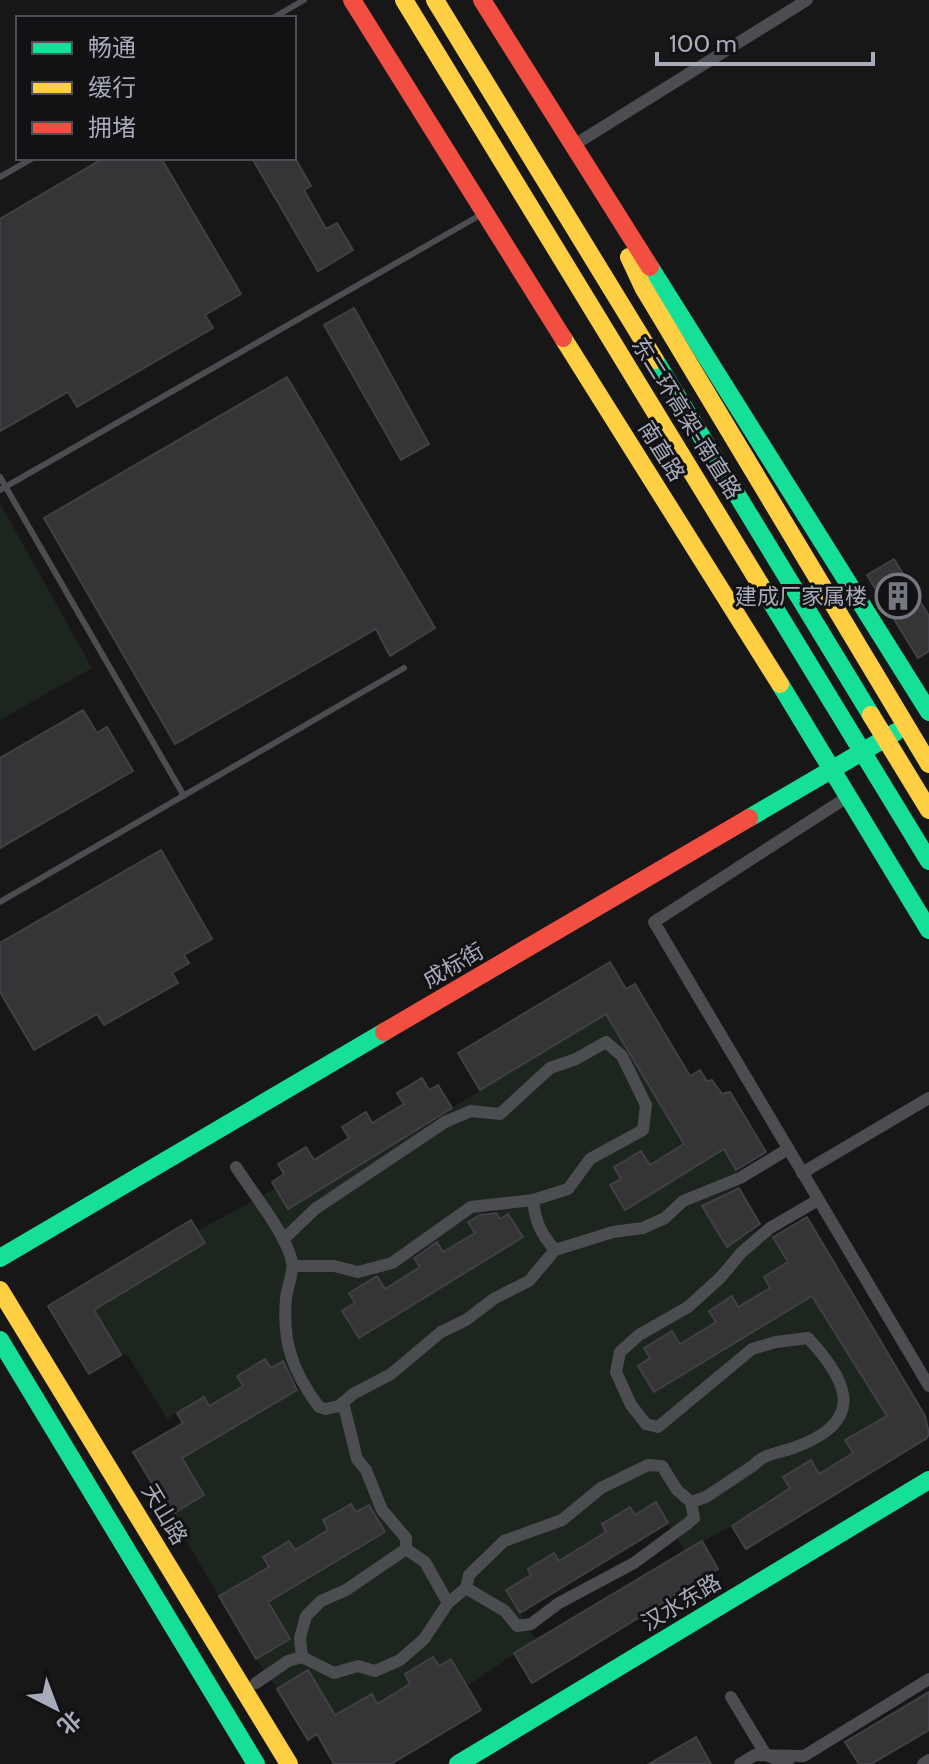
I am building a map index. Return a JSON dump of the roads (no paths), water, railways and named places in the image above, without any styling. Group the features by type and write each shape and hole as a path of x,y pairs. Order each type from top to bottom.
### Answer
{"main road":[{"name":"南直路","path":"352,0 833,769 929,930"},
{"name":"东二环高架-南直路","path":"404,0 929,861"},
{"name":"东二环高架-南直路","path":"435,0 929,810"},
{"path":"482,0 929,712"},
{"path":"579,153 643,287 929,764"},
{"name":"成标街","path":"0,1258 929,712"},
{"path":"849,796 882,825 928,895"},
{"name":"天山路","path":"0,1290 289,1764"},
{"path":"0,1340 256,1764"},
{"name":"汉水东路","path":"458,1764 929,1480"}],"street":[{"path":"579,153 807,0"},
{"path":"849,796 654,922 929,1386"},
{"path":"286,1237 315,1209 445,1122 471,1111 500,1114 550,1068 576,1059 606,1042 622,1056 646,1105 643,1130 590,1159 568,1189 533,1200 471,1207 392,1263 358,1272 334,1266 293,1266"},
{"path":"802,1173 929,1098"},
{"path":"236,1167 288,1247 293,1266 286,1298 286,1321 293,1368 319,1407 326,1409 391,1374 441,1332 529,1281 555,1250 601,1236 643,1228 665,1218 683,1201 740,1178 788,1149"},
{"path":"533,1200 535,1220 544,1238 555,1250"},
{"path":"691,1502 706,1497 759,1459 828,1432 845,1409 839,1380 808,1338 776,1342 752,1349 658,1427 646,1424 631,1405 616,1372 620,1352 639,1335 688,1307 770,1228 818,1200"},
{"path":"343,1402 357,1459 366,1470 382,1510 406,1538 406,1549"},
{"path":"256,1683 288,1661 302,1657 334,1673 358,1666 375,1671 400,1660 424,1639 448,1603 466,1588 469,1575 504,1541 562,1520 601,1488 648,1465 662,1466 677,1490 691,1502 694,1518 687,1524 634,1563 559,1603 531,1624 517,1626 505,1611 466,1588"},
{"path":"406,1549 425,1562 448,1603"},
{"path":"302,1657 300,1638 306,1616 321,1601 346,1590 406,1549"},
{"path":"740,1764 755,1755 803,1760 929,1679"},
{"path":"731,1697 766,1755 788,1764"},
{"path":"923,1764 929,1760"}],"lane":[{"path":"276,16 304,0"},
{"path":"0,177 30,160"},
{"path":"3,488 485,212"},
{"path":"0,477 3,488 184,796"},
{"path":"0,902 404,668"}],"place":[{"name":"建成厂家属楼","path":"898,596"}]}
